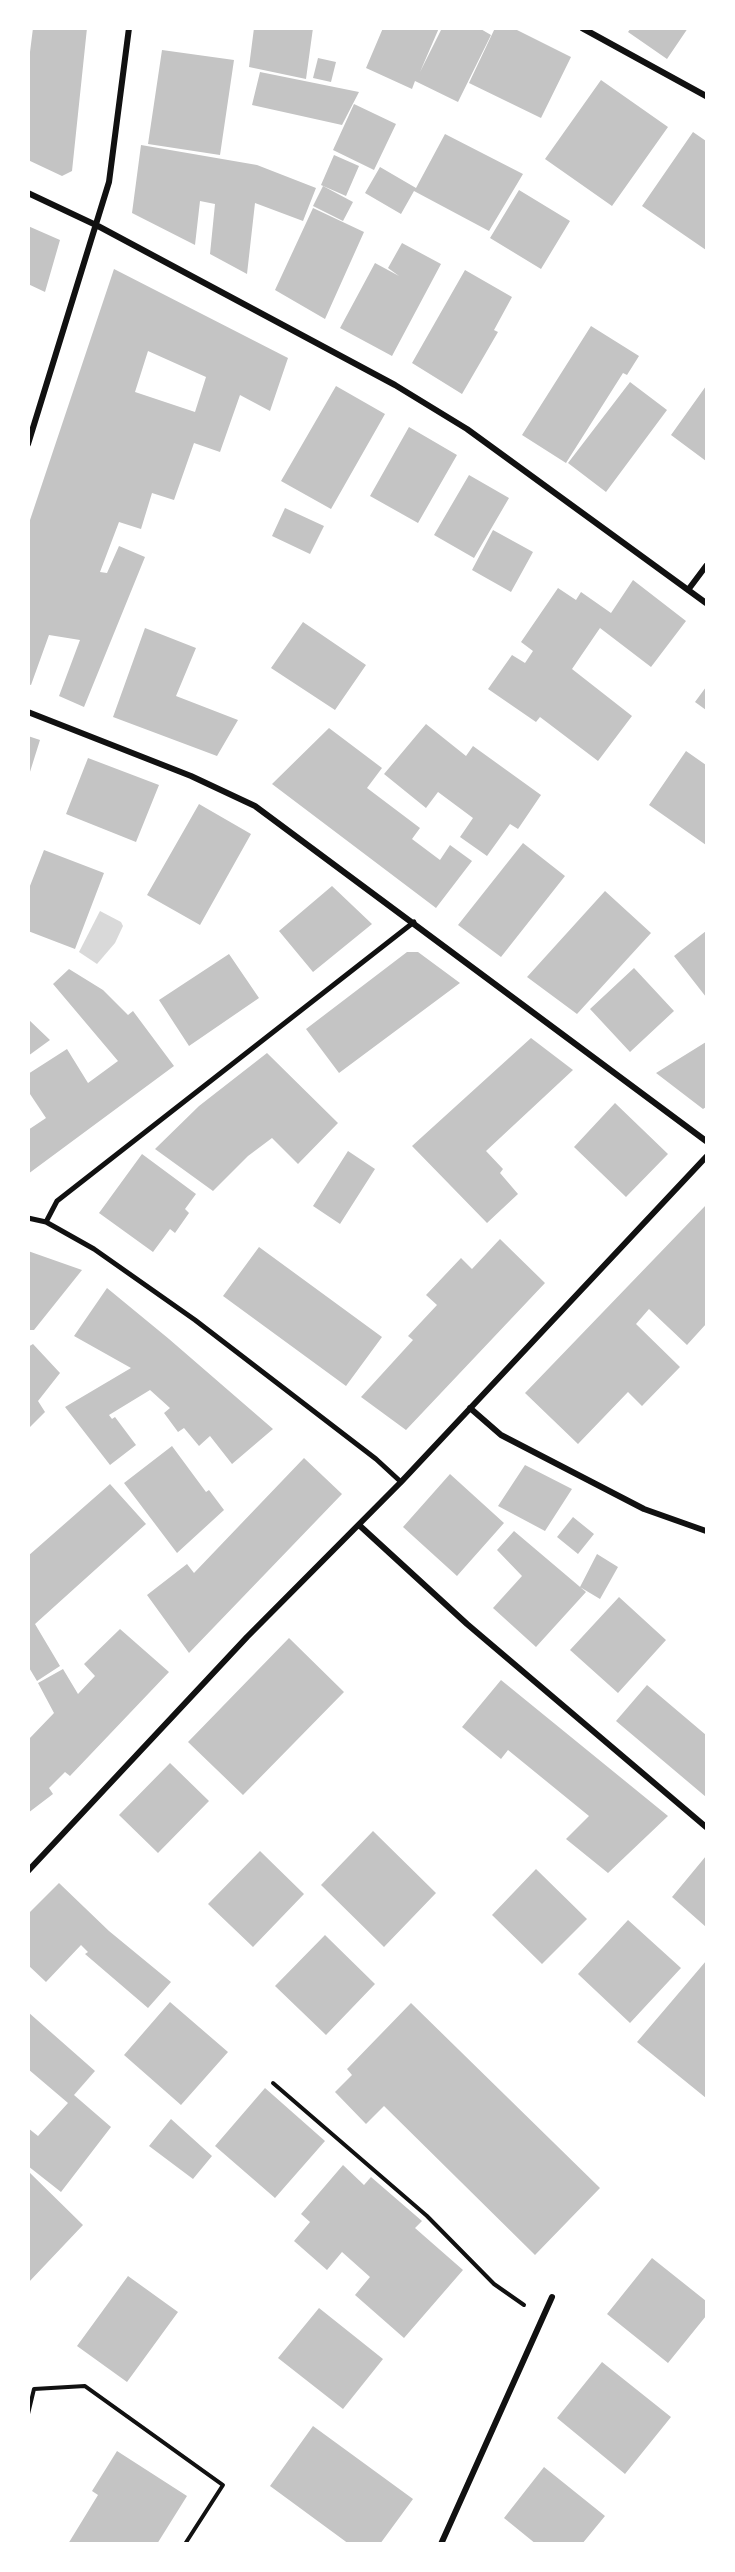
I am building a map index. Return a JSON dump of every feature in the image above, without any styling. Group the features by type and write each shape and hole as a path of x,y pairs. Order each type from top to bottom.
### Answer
{"street":[{"path":"28,444 98,226 109,182 129,28"},
{"path":"582,28 706,96"},
{"path":"28,194 98,226 395,385 467,429 706,603"},
{"path":"688,590 706,566"},
{"path":"28,712 191,776 255,806 706,1141"},
{"path":"46,1222 57,1201 414,922"},
{"path":"28,1871 247,1637 401,1482 706,1157"},
{"path":"28,1218 46,1222 94,1249 195,1320 376,1459 401,1482"},
{"path":"470,1408 501,1435 644,1509 706,1531"},
{"path":"359,1525 467,1624 706,1827"},
{"path":"441,2544 552,2297"}],"path":[{"path":"273,2084 426,2216 494,2284 542,2318"},
{"path":"28,2414 34,2389 85,2386 223,2485 185,2544"}],"shaded area":[{"path":"100,911 121,922 123,926 115,943 97,964 79,952"}],"building":[{"path":"33,28 87,28 72,171 62,176 28,160 28,68"},
{"path":"254,28 313,28 306,79 249,67"},
{"path":"383,28 439,28 420,72 442,28 479,28 491,35 458,102 415,81 412,89 366,68"},
{"path":"495,28 513,28 571,57 541,118 469,83"},
{"path":"631,28 688,28 667,59 628,32"},
{"path":"162,50 234,60 220,155 148,144"},
{"path":"318,58 336,62 331,82 313,78"},
{"path":"260,72 359,92 342,125 252,105"},
{"path":"601,80 668,127 612,206 545,159"},
{"path":"354,104 396,124 374,170 333,150"},
{"path":"693,132 706,141 706,250 642,206"},
{"path":"445,134 523,174 489,231 414,191 401,214 365,193 380,167 416,188"},
{"path":"141,145 257,165 316,188 303,221 255,203 247,274 210,254 215,204 200,201 195,245 132,213"},
{"path":"334,155 359,166 346,196 321,185"},
{"path":"323,186 353,202 343,221 313,206"},
{"path":"519,190 570,221 541,269 490,238"},
{"path":"313,208 364,232 325,319 275,290"},
{"path":"28,226 60,240 45,292 28,284"},
{"path":"402,243 441,264 392,356 340,328 375,263 399,276 388,268"},
{"path":"114,269 288,358 270,411 240,395 220,452 194,443 174,500 152,493 141,529 119,522 100,572 107,573 119,546 145,557 84,707 59,696 80,640 49,635 31,685 28,684 28,526","holes":["148,351 206,377 195,412 135,392"]},
{"path":"465,270 512,297 494,330 498,332 462,394 412,363"},
{"path":"591,326 639,356 627,375 623,373 566,463 522,435"},
{"path":"630,382 667,410 606,492 568,463"},
{"path":"336,386 385,414 331,509 281,481"},
{"path":"706,386 706,461 671,435"},
{"path":"409,427 457,455 418,523 370,496"},
{"path":"469,475 509,498 474,558 434,535"},
{"path":"285,508 324,526 310,554 272,536"},
{"path":"493,530 533,552 511,592 472,570"},
{"path":"633,580 686,621 651,667 600,628 572,669 632,716 598,761 540,717 536,722 488,689 512,655 525,663 533,651 521,642 558,588 576,600 581,592 611,613"},
{"path":"303,622 366,665 335,710 271,668"},
{"path":"145,628 196,648 176,696 238,720 217,756 113,717"},
{"path":"706,687 706,710 695,702"},
{"path":"426,724 466,756 473,746 541,795 518,829 510,824 487,856 460,837 473,818 438,792 426,808 384,774"},
{"path":"329,728 382,768 367,788 420,828 412,839 440,860 450,845 472,861 436,908 272,784"},
{"path":"28,736 40,740 29,775 28,775"},
{"path":"686,751 706,765 706,845 649,805"},
{"path":"88,758 159,785 136,842 66,814"},
{"path":"199,804 251,834 200,925 147,895"},
{"path":"523,843 565,876 501,957 458,925"},
{"path":"44,850 104,873 75,949 28,931 28,891"},
{"path":"332,886 372,924 313,972 279,931"},
{"path":"605,891 651,933 577,1014 527,977"},
{"path":"706,931 706,997 674,956"},
{"path":"407,952 418,952 460,983 339,1073 306,1029"},
{"path":"229,954 259,998 189,1046 159,1000"},
{"path":"634,968 674,1011 630,1052 590,1009"},
{"path":"69,969 103,990 128,1015 133,1011 174,1066 28,1174 28,1130 46,1118 28,1091 28,1074 67,1049 88,1083 118,1061 53,984"},
{"path":"28,1019 50,1040 28,1056"},
{"path":"531,1038 573,1070 486,1151 503,1169 500,1173 518,1194 487,1223 412,1146"},
{"path":"706,1042 706,1107 703,1109 656,1073"},
{"path":"267,1053 338,1123 298,1164 272,1138 248,1156 213,1191 155,1149 199,1106"},
{"path":"615,1103 668,1154 626,1197 574,1147"},
{"path":"348,1151 375,1169 340,1224 313,1206"},
{"path":"142,1154 196,1194 185,1209 189,1213 175,1233 170,1229 153,1252 99,1213"},
{"path":"706,1205 706,1324 687,1345 649,1309 636,1324 680,1367 642,1406 628,1392 578,1444 525,1393"},
{"path":"500,1239 545,1283 406,1430 361,1397 413,1340 408,1336 437,1305 426,1295 461,1258 472,1269"},
{"path":"259,1247 382,1337 346,1386 223,1296"},
{"path":"28,1251 82,1270 34,1330 28,1330"},
{"path":"107,1288 273,1429 232,1464 210,1436 199,1446 184,1428 178,1432 164,1413 170,1408 150,1390 109,1415 112,1419 115,1417 136,1445 110,1465 65,1407 131,1368 74,1336"},
{"path":"33,1344 60,1373 38,1401 45,1412 28,1429 28,1347"},
{"path":"172,1446 206,1492 209,1490 224,1510 177,1553 124,1483"},
{"path":"304,1458 342,1494 189,1653 147,1595 187,1564 194,1573"},
{"path":"525,1465 572,1489 545,1531 498,1506"},
{"path":"450,1474 504,1523 457,1576 403,1527"},
{"path":"110,1484 146,1524 35,1624 60,1666 37,1681 28,1666 28,1556"},
{"path":"573,1517 594,1534 578,1554 557,1537"},
{"path":"514,1531 586,1592 536,1647 493,1608 522,1576 497,1550"},
{"path":"597,1554 618,1567 600,1599 580,1587"},
{"path":"619,1597 666,1640 618,1693 570,1650"},
{"path":"120,1629 169,1672 70,1776 65,1772 49,1788 53,1794 28,1813 28,1740 54,1713 38,1683 63,1669 78,1694 95,1676 84,1664"},
{"path":"289,1638 344,1692 243,1795 188,1742"},
{"path":"501,1680 668,1816 608,1873 566,1839 589,1816 508,1750 501,1759 462,1727"},
{"path":"647,1685 706,1735 706,1797 616,1721"},
{"path":"170,1763 209,1801 158,1853 119,1815"},
{"path":"373,1831 436,1893 384,1947 321,1885"},
{"path":"260,1851 304,1894 253,1947 208,1904"},
{"path":"706,1856 706,1927 672,1897"},
{"path":"536,1869 587,1919 542,1964 492,1915"},
{"path":"59,1883 109,1931 171,1982 148,2008 85,1954 88,1952 81,1945 46,1982 28,1965 28,1914"},
{"path":"628,1920 681,1968 630,2023 578,1974"},
{"path":"325,1935 375,1984 326,2035 275,1986"},
{"path":"706,1961 706,2098 637,2042"},
{"path":"170,2002 228,2052 181,2105 124,2055"},
{"path":"411,2003 600,2188 535,2255 384,2106 366,2124 335,2092 352,2075 347,2069"},
{"path":"28,2012 95,2071 74,2095 111,2127 61,2192 28,2166 28,2128 38,2136 68,2103 28,2069"},
{"path":"265,2088 325,2141 275,2198 215,2146"},
{"path":"171,2119 212,2156 193,2179 149,2146"},
{"path":"343,2165 364,2185 371,2177 422,2221 415,2228 463,2270 404,2338 355,2295 370,2277 342,2252 327,2270 294,2241 310,2222 301,2214"},
{"path":"28,2171 83,2225 28,2283"},
{"path":"652,2258 706,2301 706,2316 668,2363 607,2314"},
{"path":"128,2276 178,2312 127,2382 77,2346"},
{"path":"319,2308 383,2359 343,2409 278,2358"},
{"path":"602,2362 671,2417 625,2474 557,2418"},
{"path":"313,2426 413,2499 380,2544 349,2544 270,2486"},
{"path":"117,2451 187,2496 157,2544 68,2544 98,2495 92,2491"},
{"path":"544,2467 605,2516 582,2544 536,2544 504,2518"}]}
